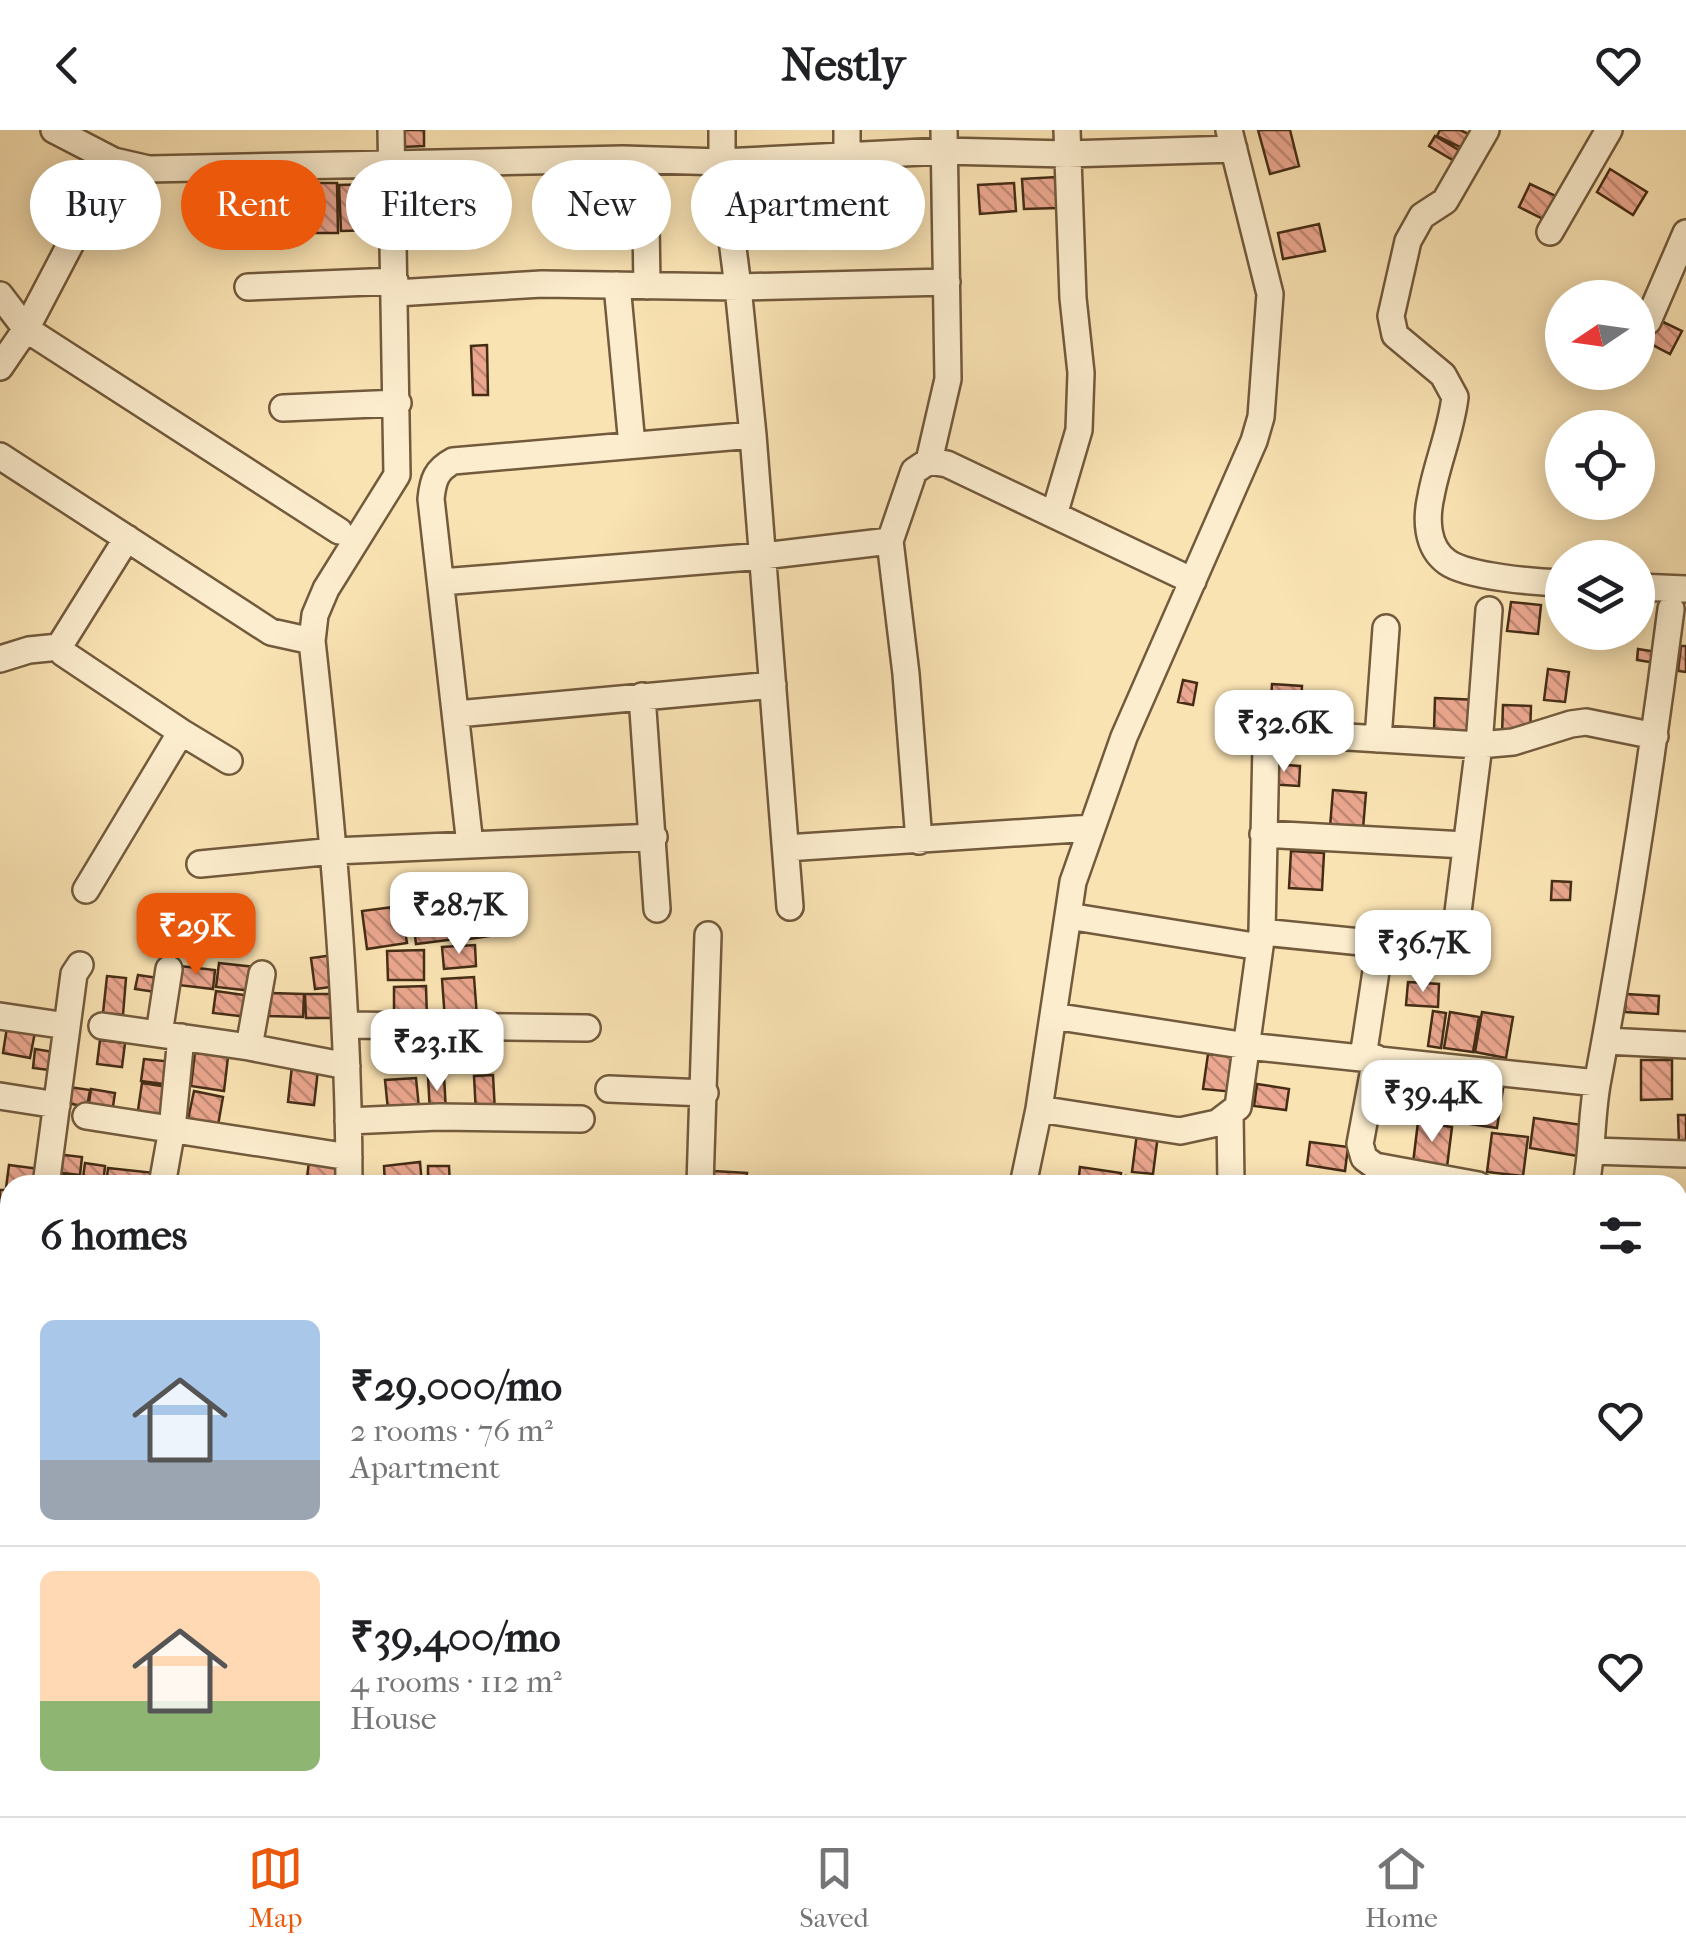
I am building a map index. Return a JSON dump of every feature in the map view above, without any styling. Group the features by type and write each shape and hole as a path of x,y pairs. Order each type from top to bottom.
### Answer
{"street":[{"path":"54,130 110,160"},
{"path":"391,130 391,160"},
{"path":"722,130 722,160"},
{"path":"1485,130 1444,201 1422,216 1408,241 1391,316 1395,335 1443,375 1455,397 1430,499 1428,528 1433,545 1447,562 1491,576 1545,581"},
{"path":"1550,232 1609,130"},
{"path":"734,160 847,142 1231,140 1270,294 1261,417 1124,737 1073,882 1039,1109 1025,1175"},
{"path":"919,841 906,674 890,541 914,471 929,461 948,380 943,141"},
{"path":"1054,515 1079,430 1081,373 1073,298 1067,142"},
{"path":"161,168 346,163"},
{"path":"1655,304 1686,233"},
{"path":"0,367 26,329 68,250"},
{"path":"349,1175 347,1066 334,852 312,641 315,616 326,589 397,474 394,250"},
{"path":"646,250 647,286"},
{"path":"733,250 753,435 790,907"},
{"path":"248,288 542,284 738,287 947,282"},
{"path":"617,285 632,445"},
{"path":"0,295 26,329 339,531"},
{"path":"283,408 398,402"},
{"path":"470,845 431,498 433,480 442,466 453,461 753,435"},
{"path":"0,456 270,632 312,641"},
{"path":"929,461 947,464 1193,581"},
{"path":"397,474 433,480"},
{"path":"0,659 59,646 128,538"},
{"path":"442,582 762,556 890,541"},
{"path":"1588,1175 1597,1083 1678,599"},
{"path":"1068,916 1261,940 1440,950 1454,944 1479,745 1489,610"},
{"path":"1378,739 1386,628"},
{"path":"59,646 63,653 229,761"},
{"path":"457,714 773,685"},
{"path":"642,696 657,909"},
{"path":"1039,1109 1180,1131 1217,1123 1238,1107 1261,940 1266,744 1272,736 1282,733 1479,745 1513,742 1586,722 1655,736"},
{"path":"86,890 181,732"},
{"path":"786,848 1092,828"},
{"path":"1263,834 1465,845"},
{"path":"200,864 334,852 654,838"},
{"path":"700,1175 708,935"},
{"path":"1380,944 1360,1144 1364,1158 1375,1166 1424,1175"},
{"path":"47,1175 74,974 80,965"},
{"path":"164,1175 172,1128 169,969"},
{"path":"250,1047 262,974"},
{"path":"0,1016 68,1026"},
{"path":"1053,1016 1247,1046 1597,1083"},
{"path":"345,1025 587,1028"},
{"path":"102,1026 250,1047 347,1066"},
{"path":"1606,1041 1686,1046"},
{"path":"609,1090 704,1093"},
{"path":"0,1096 56,1105"},
{"path":"1230,1113 1231,1175"},
{"path":"86,1116 349,1157"},
{"path":"348,1121 581,1119"},
{"path":"1592,1151 1686,1154"}],"building":[{"path":"401,130 424,130 424,146 402,147"},
{"path":"1258,130 1290,130 1299,166 1270,174"},
{"path":"1440,130 1460,130 1471,135 1464,149 1437,136"},
{"path":"1435,136 1462,152 1456,162 1429,146"},
{"path":"1610,169 1647,192 1633,215 1597,192"},
{"path":"1056,177 1058,208 1024,209 1022,179"},
{"path":"326,183 337,183 338,233 326,233"},
{"path":"1014,183 1016,211 980,214 978,185"},
{"path":"1530,184 1558,197 1547,221 1519,207"},
{"path":"339,185 346,185 346,231 341,231"},
{"path":"1319,224 1325,251 1283,259 1278,233"},
{"path":"1657,319 1682,331 1670,354 1655,346"},
{"path":"487,345 488,395 473,395 471,346"},
{"path":"1511,602 1541,605 1538,634 1507,631"},
{"path":"1681,646 1686,646 1686,672 1678,671"},
{"path":"1638,650 1657,652 1656,663 1637,660"},
{"path":"1548,669 1569,672 1565,702 1544,700"},
{"path":"1183,680 1197,683 1193,705 1178,702"},
{"path":"1272,684 1302,686 1300,717 1270,715"},
{"path":"1435,698 1478,700 1476,732 1434,730"},
{"path":"1503,705 1531,706 1530,736 1502,735"},
{"path":"1269,764 1300,766 1299,786 1267,784"},
{"path":"1333,790 1366,793 1363,829 1330,827"},
{"path":"1291,851 1324,853 1322,890 1289,888"},
{"path":"1552,881 1571,882 1570,900 1551,900"},
{"path":"497,891 503,934 462,940 456,897"},
{"path":"451,899 456,939 416,944 411,904"},
{"path":"401,906 407,943 367,949 362,911"},
{"path":"475,945 476,966 444,969 442,947"},
{"path":"424,950 424,980 388,980 387,951"},
{"path":"334,955 338,986 315,989 311,958"},
{"path":"219,963 255,967 253,991 216,987"},
{"path":"180,966 215,970 213,989 178,985"},
{"path":"138,975 165,979 163,993 135,989"},
{"path":"107,976 126,978 123,1015 103,1013"},
{"path":"474,977 477,1017 445,1020 442,979"},
{"path":"1408,982 1439,984 1438,1007 1406,1005"},
{"path":"426,986 427,1019 394,1020 394,987"},
{"path":"216,991 251,996 248,1017 213,1013"},
{"path":"270,993 304,994 303,1017 269,1016"},
{"path":"305,994 336,994 336,1018 306,1018"},
{"path":"1626,994 1659,996 1658,1014 1625,1012"},
{"path":"1433,1011 1446,1013 1441,1048 1428,1046"},
{"path":"1450,1012 1479,1017 1473,1052 1444,1048"},
{"path":"1482,1012 1513,1017 1506,1058 1475,1052"},
{"path":"7,1027 35,1032 30,1058 3,1053"},
{"path":"421,1035 423,1069 392,1071 390,1037"},
{"path":"100,1040 125,1043 122,1067 97,1064"},
{"path":"35,1049 60,1053 58,1071 33,1068"},
{"path":"195,1052 228,1057 224,1091 191,1086"},
{"path":"1208,1054 1238,1057 1234,1092 1203,1089"},
{"path":"144,1059 174,1062 171,1085 141,1081"},
{"path":"1641,1060 1672,1060 1672,1099 1641,1100"},
{"path":"292,1066 318,1070 314,1105 288,1102"},
{"path":"493,1075 495,1112 476,1113 474,1076"},
{"path":"444,1076 446,1111 430,1112 428,1077"},
{"path":"416,1078 419,1108 388,1110 385,1080"},
{"path":"1476,1078 1504,1082 1497,1128 1470,1124"},
{"path":"142,1083 168,1087 164,1121 137,1117"},
{"path":"1257,1084 1289,1089 1286,1110 1254,1106"},
{"path":"69,1087 90,1090 87,1107 67,1103"},
{"path":"91,1089 115,1093 112,1113 88,1110"},
{"path":"194,1091 223,1097 217,1131 187,1124"},
{"path":"1678,1115 1686,1115 1686,1145 1679,1145"},
{"path":"1534,1118 1582,1125 1578,1156 1530,1148"},
{"path":"1418,1122 1452,1127 1447,1167 1413,1163"},
{"path":"1137,1133 1158,1135 1153,1174 1132,1172"},
{"path":"1492,1133 1528,1137 1523,1175 1487,1172"},
{"path":"1310,1142 1348,1147 1345,1171 1307,1165"},
{"path":"56,1154 82,1157 80,1175 54,1172"},
{"path":"309,1162 341,1166 340,1175 307,1175"},
{"path":"420,1162 421,1175 384,1175 384,1166"},
{"path":"85,1163 105,1166 104,1175 83,1175"},
{"path":"9,1165 40,1169 40,1175 8,1175"},
{"path":"428,1166 449,1166 449,1175 428,1175"},
{"path":"1080,1167 1121,1173 1121,1175 1079,1175"},
{"path":"108,1168 155,1173 155,1175 107,1175"},
{"path":"713,1171 747,1173 747,1175 713,1175"}]}
